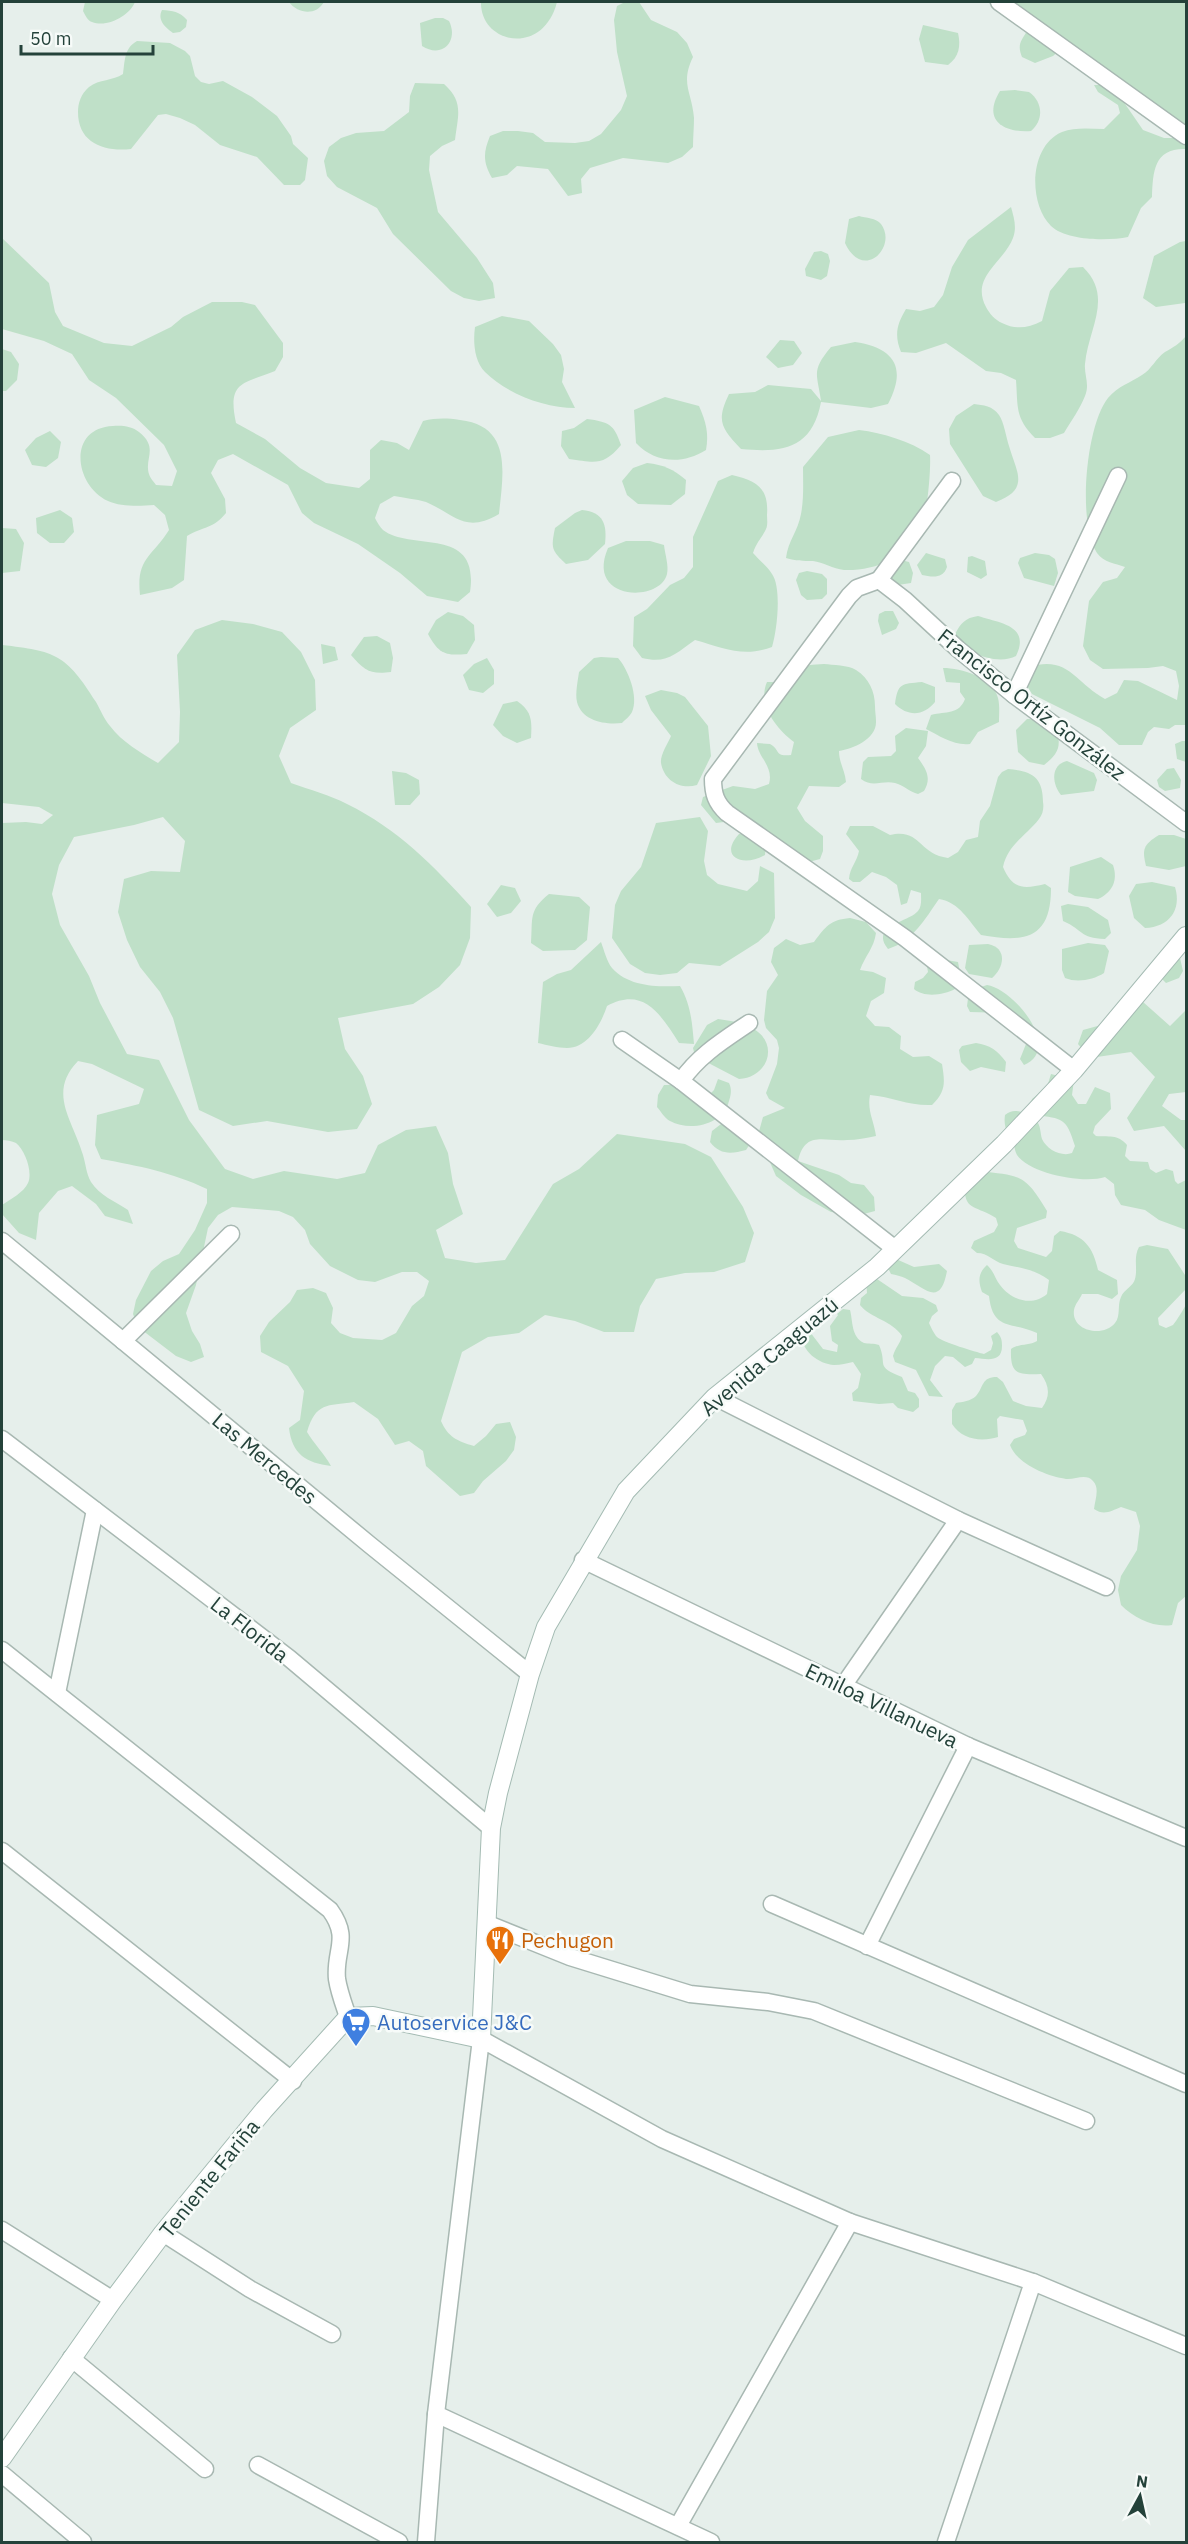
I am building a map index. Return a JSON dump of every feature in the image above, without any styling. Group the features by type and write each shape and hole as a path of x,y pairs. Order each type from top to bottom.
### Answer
{"street":[{"path":"999,2 1186,136"},
{"path":"1014,695 1118,476"},
{"path":"952,481 879,580 857,588 849,596 712,779 713,794 719,806 904,938 1074,1070"},
{"name":"Francisco Ortíz González","path":"879,580 1014,695 1186,823"},
{"name":"Avenida Caaguazú","path":"481,2039 491,1828 498,1792 530,1674 546,1627 583,1560 626,1491 715,1397 877,1267 894,1248 1004,1144 1074,1070 1186,936"},
{"path":"681,1080 704,1054 749,1023"},
{"path":"622,1040 681,1080 894,1248"},
{"path":"123,1341 231,1233"},
{"name":"Las Mercedes","path":"2,1241 530,1674"},
{"path":"715,1397 958,1520 1106,1587"},
{"name":"La Florida","path":"2,1439 289,1658 491,1828"},
{"path":"57,1693 95,1510"},
{"path":"843,1686 958,1520"},
{"name":"Emiloa Villanueva","path":"583,1560 968,1746 1186,1838"},
{"path":"2,1650 330,1910 337,1920 342,1937 337,1978 348,2017 373,2016 481,2039 662,2139 850,2222 1033,2282 1186,2346"},
{"path":"867,1946 968,1746"},
{"path":"2,1851 293,2081"},
{"path":"772,1904 1186,2085"},
{"path":"488,1924 570,1957 690,1994 768,2002 814,2012 1086,2121"},
{"name":"Teniente Fariña","path":"2,2458 71,2358 163,2233 264,2110 293,2081 348,2017"},
{"path":"426,2542 436,2414 481,2039"},
{"path":"678,2526 850,2222"},
{"path":"2,2230 113,2300"},
{"path":"163,2233 250,2289 332,2334"},
{"path":"946,2542 1033,2282"},
{"path":"71,2358 205,2469"},
{"path":"436,2414 711,2542"},
{"path":"258,2465 399,2542"},
{"path":"2,2474 84,2542"}],"green space":[{"path":"85,2 135,2 118,19 98,23 86,16 83,11"},
{"path":"289,2 324,2 316,10 307,12 297,9"},
{"path":"481,2 557,2 550,20 539,31 527,37 513,38 501,35 490,27 483,16"},
{"path":"625,2 639,2 651,20 677,32 687,43 693,57 687,81 694,118 693,147 682,157 668,163 623,158 590,168 581,179 582,193 568,196 548,169 517,166 507,175 492,178 485,157 490,136 503,131 518,131 533,133 545,142 589,141 601,134 621,110 627,96 617,52 614,20 617,6"},
{"path":"999,2 1186,2 1186,149 1167,152 1157,163 1152,197 1141,208 1128,237 1088,239 1067,235 1051,226 1038,204 1036,190 1038,162 1043,149 1051,139 1067,130 1104,129 1120,113 1118,105 1098,92 1094,85 1102,85 1121,98 1143,130 1164,138 1178,138 1060,50 1053,56 1035,63 1022,57 1021,40 1027,31"},
{"path":"162,10 173,11 181,15 187,20 186,27 180,32 173,33 161,20"},
{"path":"435,18 449,21 452,28 452,35 447,46 436,50 422,46 420,23"},
{"path":"923,25 958,33 958,51 948,65 925,62 919,39"},
{"path":"137,41 170,43 185,51 190,56 195,76 201,82 209,84 223,81 252,97 277,116 291,136 293,144 308,158 305,180 300,185 284,185 257,157 220,145 195,125 166,114 158,115 131,149 111,149 94,143 82,131 79,123 79,102 86,90 93,84 123,74 127,51"},
{"path":"415,83 444,84 455,97 458,116 455,140 442,146 430,156 429,170 438,212 477,258 493,283 495,298 479,301 464,298 451,291 393,234 377,208 337,187 327,176 324,161 329,147 341,138 356,133 384,131 409,112 410,96"},
{"path":"1000,91 1029,92 1039,106 1040,116 1031,131 1004,127 995,117 993,110"},
{"path":"1011,207 1015,226 1013,238 1009,247 990,270 982,287 986,307 997,320 1017,327 1027,327 1042,321 1050,291 1069,268 1083,267 1092,278 1097,290 1097,314 1085,364 1086,392 1081,406 1064,433 1050,438 1035,438 1024,424 1019,412 1016,380 1001,373 986,371 946,343 916,353 901,352 897,335 900,320 906,309 920,311 934,307 943,295 952,267 968,240"},
{"path":"859,216 879,222 885,233 882,250 876,257 869,260 861,260 852,254 845,243 849,219"},
{"path":"2,238 49,283 55,312 63,326 104,343 132,346 171,327 183,317 212,302 242,302 255,305 283,343 283,357 275,371 240,386 234,399 236,423 265,439 300,468 326,483 359,488 370,479 370,450 381,440 397,443 409,450 423,421 460,420 477,424 489,432 497,442 501,454 502,483 499,514 487,520 469,522 453,517 426,502 394,496 380,504 375,518 383,530 395,536 441,544 455,549 465,557 470,571 470,592 458,602 427,596 400,573 358,544 314,523 302,513 288,485 233,454 218,460 211,473 225,499 226,513 212,525 187,536 184,580 172,588 140,595 140,573 143,565 169,530 165,515 154,505 119,504 108,501 97,493 88,483 83,471 80,458 82,446 88,436 98,429 116,426 130,427 139,432 148,443 150,448 149,474 156,485 172,486 177,471 164,445 116,398 89,380 72,354 44,341 2,329"},
{"path":"1186,241 1186,309 1185,303 1156,307 1143,298 1154,256"},
{"path":"821,251 828,254 830,261 827,276 821,280 806,276 805,269 814,252"},
{"path":"502,316 529,321 553,344 561,355 564,369 562,382 575,408 539,402 515,393 494,380 481,367 475,351 475,327"},
{"path":"1186,336 1186,725 1175,725 1169,729 1154,727 1148,732 1142,745 1119,745 1100,728 1032,694 1024,681 1029,667 1043,664 1054,665 1071,672 1105,699 1117,693 1124,680 1138,681 1177,700 1179,686 1176,671 1163,666 1103,669 1090,660 1083,646 1089,601 1103,582 1117,578 1125,567 1106,561 1097,553 1087,520 1086,498 1094,429 1100,411 1108,398 1145,373 1162,355"},
{"path":"780,340 794,341 802,353 793,365 778,368 766,357"},
{"path":"855,342 880,349 894,362 896,380 888,404 871,408 821,402 811,430 803,439 782,448 741,449 729,435 722,418 729,394 755,392 768,385 811,389 821,401 817,378 820,362 831,347"},
{"path":"2,349 11,352 19,364 17,380 6,391 2,391"},
{"path":"665,397 699,406 706,428 706,450 688,458 669,460 652,455 636,443 634,410"},
{"path":"974,404 991,408 999,415 1017,472 1017,486 1014,492 996,502 983,496 950,444 949,429 956,416"},
{"path":"587,419 610,425 621,445 603,460 592,462 569,459 561,446 562,431 574,428"},
{"path":"859,430 896,438 930,455 928,493 921,529 915,539 899,555 867,568 844,570 817,562 786,558 801,514 803,467 828,437"},
{"path":"50,431 61,442 58,458 46,467 32,465 25,450 36,438"},
{"path":"647,463 668,468 686,480 685,494 671,505 638,504 627,495 622,481 633,468"},
{"path":"732,475 755,483 766,498 767,527 753,553 772,574 777,589 777,621 772,647 743,652 695,640 664,659 642,658 633,646 634,617 647,609 670,585 684,578 693,567 693,537 718,481"},
{"path":"60,510 72,518 74,532 64,543 50,543 37,533 36,518"},
{"path":"582,510 595,513 602,521 605,544 588,560 566,564 553,548 555,528"},
{"path":"2,528 16,529 24,543 20,571 2,573"},
{"path":"626,541 650,541 664,545 667,574 662,583 652,590 626,592 615,587 607,578 604,566 608,548"},
{"path":"926,553 945,559 947,567 943,574 933,577 922,575 917,565"},
{"path":"1035,553 1049,555 1055,559 1058,573 1054,586 1024,578 1018,563 1020,558"},
{"path":"972,556 985,561 987,575 981,579 967,572 968,557"},
{"path":"897,559 909,562 913,573 911,583 891,586 889,571"},
{"path":"807,571 822,574 827,579 827,594 822,599 807,600 801,595 796,580 799,573"},
{"path":"893,611 899,623 896,629 882,635 878,621 879,614"},
{"path":"448,612 463,616 474,625 475,640 467,654 453,655 439,650 428,634 436,620"},
{"path":"978,616 1003,624 1016,632 1020,646 1016,656 1000,659 981,656 959,641 955,634 959,627 967,620"},
{"path":"222,620 253,624 282,632 301,652 315,680 316,710 290,728 279,756 291,783 327,795 383,825 429,863 471,907 470,938 460,965 439,987 413,1004 338,1018 345,1049 363,1076 372,1104 357,1129 328,1132 267,1121 233,1126 199,1110 173,1018 160,992 140,967 127,940 118,912 124,879 151,871 180,872 185,841 163,817 74,837 59,865 52,894 60,925 89,976 100,1003 127,1054 159,1060 189,1120 225,1169 253,1179 284,1171 337,1179 365,1173 378,1145 406,1130 436,1126 448,1153 453,1184 463,1214 436,1230 445,1258 476,1263 505,1260 553,1184 579,1169 617,1134 685,1144 711,1157 743,1207 754,1233 745,1262 714,1272 685,1273 656,1279 640,1306 634,1332 604,1332 575,1321 545,1315 519,1333 488,1337 462,1352 441,1421 447,1431 454,1438 474,1446 496,1424 510,1422 516,1437 514,1450 506,1461 483,1481 474,1493 460,1496 426,1466 423,1451 409,1441 395,1445 378,1419 354,1402 330,1405 314,1415 307,1432 331,1466 308,1460 297,1451 289,1428 300,1420 304,1391 288,1366 261,1352 260,1336 269,1322 290,1302 297,1290 313,1288 326,1293 333,1308 331,1323 340,1333 353,1338 382,1340 396,1333 412,1306 424,1296 429,1281 417,1272 402,1272 375,1282 358,1280 330,1266 310,1244 305,1230 293,1217 279,1211 232,1207 218,1215 208,1228 196,1285 186,1313 204,1357 191,1362 176,1356 138,1327 133,1314 136,1300 151,1271 163,1261 179,1254 195,1230 207,1203 207,1189 194,1183 155,1170 101,1159 95,1145 97,1115 139,1104 144,1089 92,1064 78,1061 64,1084 63,1096 91,1182 103,1194 128,1210 133,1224 105,1216 96,1204 72,1186 58,1191 39,1213 36,1240 19,1233 2,1214 2,1205 24,1189 30,1173 19,1146 14,1142 2,1140 2,823 42,824 53,815 39,807 2,803 2,645 47,653 67,664 86,686 115,732 132,747 158,763 179,742 177,655 195,630"},
{"path":"377,636 390,643 393,658 391,672 378,673 368,670 351,655 364,637"},
{"path":"321,644 335,647 338,660 323,664"},
{"path":"487,658 494,670 494,684 483,693 469,690 463,675 474,664"},
{"path":"594,658 618,658 631,684 634,706 622,723 608,723 589,718 577,702 579,672"},
{"path":"824,664 849,667 864,677 874,696 876,721 873,733 868,738 851,748 839,751 846,782 839,787 809,786 797,808 805,821 823,836 823,851 820,859 805,863 766,844 765,855 757,859 736,858 731,849 739,834 757,835 732,821 716,823 701,805 703,797 733,786 755,789 769,784 768,767 757,743 770,744 780,754 791,755 794,742 781,731 770,716 765,699 767,682 775,682 785,672 796,667"},
{"path":"943,668 967,672 983,679 990,684 998,698 999,722 978,732 970,744 953,742 926,729 931,715 956,710 965,699 960,692 960,683 946,682"},
{"path":"922,682 935,687 935,702 931,707 921,712 910,713 895,704 899,688 905,684"},
{"path":"661,690 685,697 708,726 711,756 697,785 685,786 674,783 663,769 662,756 671,736 651,710 645,696"},
{"path":"517,701 526,709 530,717 531,738 517,743 503,736 493,725 503,704"},
{"path":"1027,719 1035,719 1058,735 1059,745 1056,752 1044,765 1029,762 1018,752 1016,730"},
{"path":"906,728 928,731 926,746 918,758 927,774 928,782 924,791 918,794 895,783 870,783 861,779 863,762 868,757 891,756 896,751 895,736"},
{"path":"1186,741 1186,762 1177,759 1175,744"},
{"path":"1067,761 1094,773 1097,780 1094,791 1061,795 1054,775 1058,766"},
{"path":"1174,768 1181,780 1180,788 1165,791 1159,787 1157,780 1167,769"},
{"path":"1008,769 1030,774 1041,787 1043,811 1034,825 1013,846 1003,867 1015,884 1031,887 1045,884 1051,888 1050,905 1040,927 1032,934 1022,937 981,935 958,908 939,899 923,922 905,941 888,949 883,941 883,935 892,925 918,911 921,905 921,893 911,890 907,903 901,905 897,885 886,877 872,872 860,882 853,882 849,879 859,851 846,834 850,826 873,826 890,835 908,835 931,852 948,858 958,852 966,840 978,837 980,821 990,806 998,777"},
{"path":"392,771 406,773 419,780 420,794 410,805 395,805"},
{"path":"700,817 708,831 704,861 707,875 718,884 747,891 758,881 760,866 774,873 775,918 769,932 758,942 720,966 689,963 677,973 660,975 645,973 630,964 612,938 615,905 621,891 641,867 656,823"},
{"path":"1159,835 1174,835 1186,839 1186,866 1169,870 1146,866 1145,848"},
{"path":"1101,857 1113,865 1115,876 1111,889 1098,899 1075,896 1068,892 1070,867"},
{"path":"1152,882 1175,887 1177,903 1172,916 1167,921 1145,928 1134,918 1129,896 1136,884"},
{"path":"501,885 515,888 521,901 511,913 497,917 487,904"},
{"path":"549,894 579,897 590,907 587,940 575,950 543,951 531,943 533,915 538,905"},
{"path":"1068,904 1088,907 1108,920 1111,933 1105,939 1090,937 1063,921 1061,906"},
{"path":"850,918 866,922 876,933 860,970 873,972 886,978 884,993 871,1001 866,1016 875,1026 889,1027 901,1036 900,1049 913,1057 929,1056 942,1064 944,1076 942,1091 932,1105 870,1095 870,1111 876,1136 851,1140 811,1141 801,1151 798,1161 839,1175 851,1183 864,1185 874,1197 875,1211 860,1215 831,1212 801,1195 776,1176 758,1135 763,1117 785,1108 769,1099 766,1093 777,1064 779,1048 777,1040 766,1028 764,1020 767,991 778,975 771,962 774,948 786,939 800,945 814,942 829,925 838,920"},
{"path":"601,942 612,968 627,979 653,986 680,986 689,1007 694,1044 679,1043 658,1014 641,1002 631,999 607,1006 593,1034 575,1047 556,1047 538,1043 543,982 557,974 571,970"},
{"path":"1088,943 1105,945 1109,951 1104,973 1085,980 1065,978 1062,970 1062,949"},
{"path":"969,945 994,946 1001,954 1001,964 996,974 992,978 969,974 965,968"},
{"path":"1174,955 1180,958 1183,971 1179,978 1166,983 1160,977"},
{"path":"929,957 958,962 960,973 955,989 934,995 923,994 914,989 915,982 928,972 926,961"},
{"path":"987,985 1010,997 1030,1020 1037,1034 1038,1046 1035,1057 1024,1065 1020,1059 1028,1039 1006,1013 970,1012 967,1006 969,991"},
{"path":"1134,994 1170,1026 1186,1010 1186,1092 1169,1094 1162,1106 1181,1120 1186,1120 1186,1151 1164,1126 1134,1131 1127,1118 1155,1077 1131,1052 1090,1058 1078,1044 1083,1030 1112,1022"},
{"path":"718,1019 746,1025 762,1036 767,1043 767,1060 757,1073 739,1079 695,1056 693,1048 707,1025"},
{"path":"976,1043 985,1045 999,1054 1006,1062 1005,1072 981,1067 970,1071 961,1062 959,1050 962,1046"},
{"path":"1051,1074 1074,1080 1072,1095 1078,1104 1086,1104 1095,1087 1110,1093 1111,1109 1095,1126 1093,1133 1096,1136 1113,1137 1124,1141 1127,1145 1125,1156 1130,1161 1148,1162 1150,1169 1156,1173 1166,1169 1173,1171 1178,1184 1186,1180 1186,1230 1159,1220 1145,1210 1121,1205 1115,1195 1114,1184 1105,1177 1084,1179 1058,1176 1033,1167 1017,1155 1005,1124 1005,1115 1013,1111 1029,1115 1036,1120 1044,1143 1055,1152 1072,1153 1075,1146 1069,1129 1062,1121 1035,1115 1030,1106 1032,1099 1047,1087"},
{"path":"718,1079 729,1083 731,1094 726,1109 713,1121 696,1126 678,1124 668,1120 657,1107 658,1095 664,1085 672,1085 685,1094 709,1095 714,1090"},
{"path":"725,1121 750,1144 746,1150 726,1152 710,1142 712,1131"},
{"path":"979,1171 1013,1176 1027,1183 1047,1211 1046,1218 1017,1228 1014,1241 1018,1248 1046,1257 1052,1251 1054,1236 1060,1231 1068,1233 1086,1243 1098,1270 1117,1280 1118,1294 1112,1299 1098,1294 1082,1294 1075,1306 1074,1317 1082,1327 1096,1331 1110,1328 1115,1323 1121,1297 1135,1279 1136,1255 1139,1247 1147,1245 1168,1249 1185,1275 1186,1289 1158,1318 1159,1325 1166,1328 1173,1325 1186,1304 1186,1596 1178,1603 1172,1625 1158,1625 1145,1621 1121,1605 1118,1590 1121,1576 1137,1550 1140,1526 1136,1512 1121,1507 1108,1512 1098,1511 1094,1509 1096,1487 1090,1479 1084,1477 1069,1479 1041,1472 1019,1458 1010,1445 1014,1439 1025,1435 1027,1431 1023,1420 1000,1416 997,1419 998,1437 985,1439 967,1436 952,1424 952,1410 956,1403 974,1398 985,1381 992,1377 997,1377 1003,1382 1013,1401 1026,1406 1042,1408 1048,1395 1046,1382 1041,1374 1021,1373 1012,1364 1011,1349 1037,1341 1037,1333 1005,1324 999,1320 991,1307 989,1296 982,1292 979,1281 980,1274 987,1265 998,1283 1010,1295 1028,1301 1047,1294 1049,1280 1033,1271 999,1263 971,1248 974,1241 994,1232 998,1225 996,1218 973,1207 966,1199 965,1184"},
{"path":"896,1259 914,1267 939,1264 947,1271 940,1289 931,1292 903,1277 891,1274 886,1269"},
{"path":"866,1279 877,1279 902,1296 923,1298 936,1305 938,1311 929,1323 937,1337 959,1347 984,1354 991,1350 993,1343 991,1336 997,1332 1002,1342 999,1355 993,1359 975,1358 972,1364 965,1367 953,1357 945,1356 935,1366 930,1380 943,1397 929,1396 916,1370 895,1362 893,1356 902,1336 893,1327 860,1305 861,1298 867,1293"},
{"path":"843,1309 850,1310 857,1337 864,1343 879,1345 885,1367 902,1377 908,1391 915,1393 919,1399 919,1407 913,1412 898,1408 893,1403 853,1401 852,1393 858,1388 861,1374 853,1362 828,1364 812,1356 804,1346 802,1335 810,1332 823,1349 837,1352 838,1345 832,1341 830,1326"}],"place":[{"name":"Pechugon","path":"500,1966"},
{"name":"Autoservice J&C","path":"356,2048"}]}
